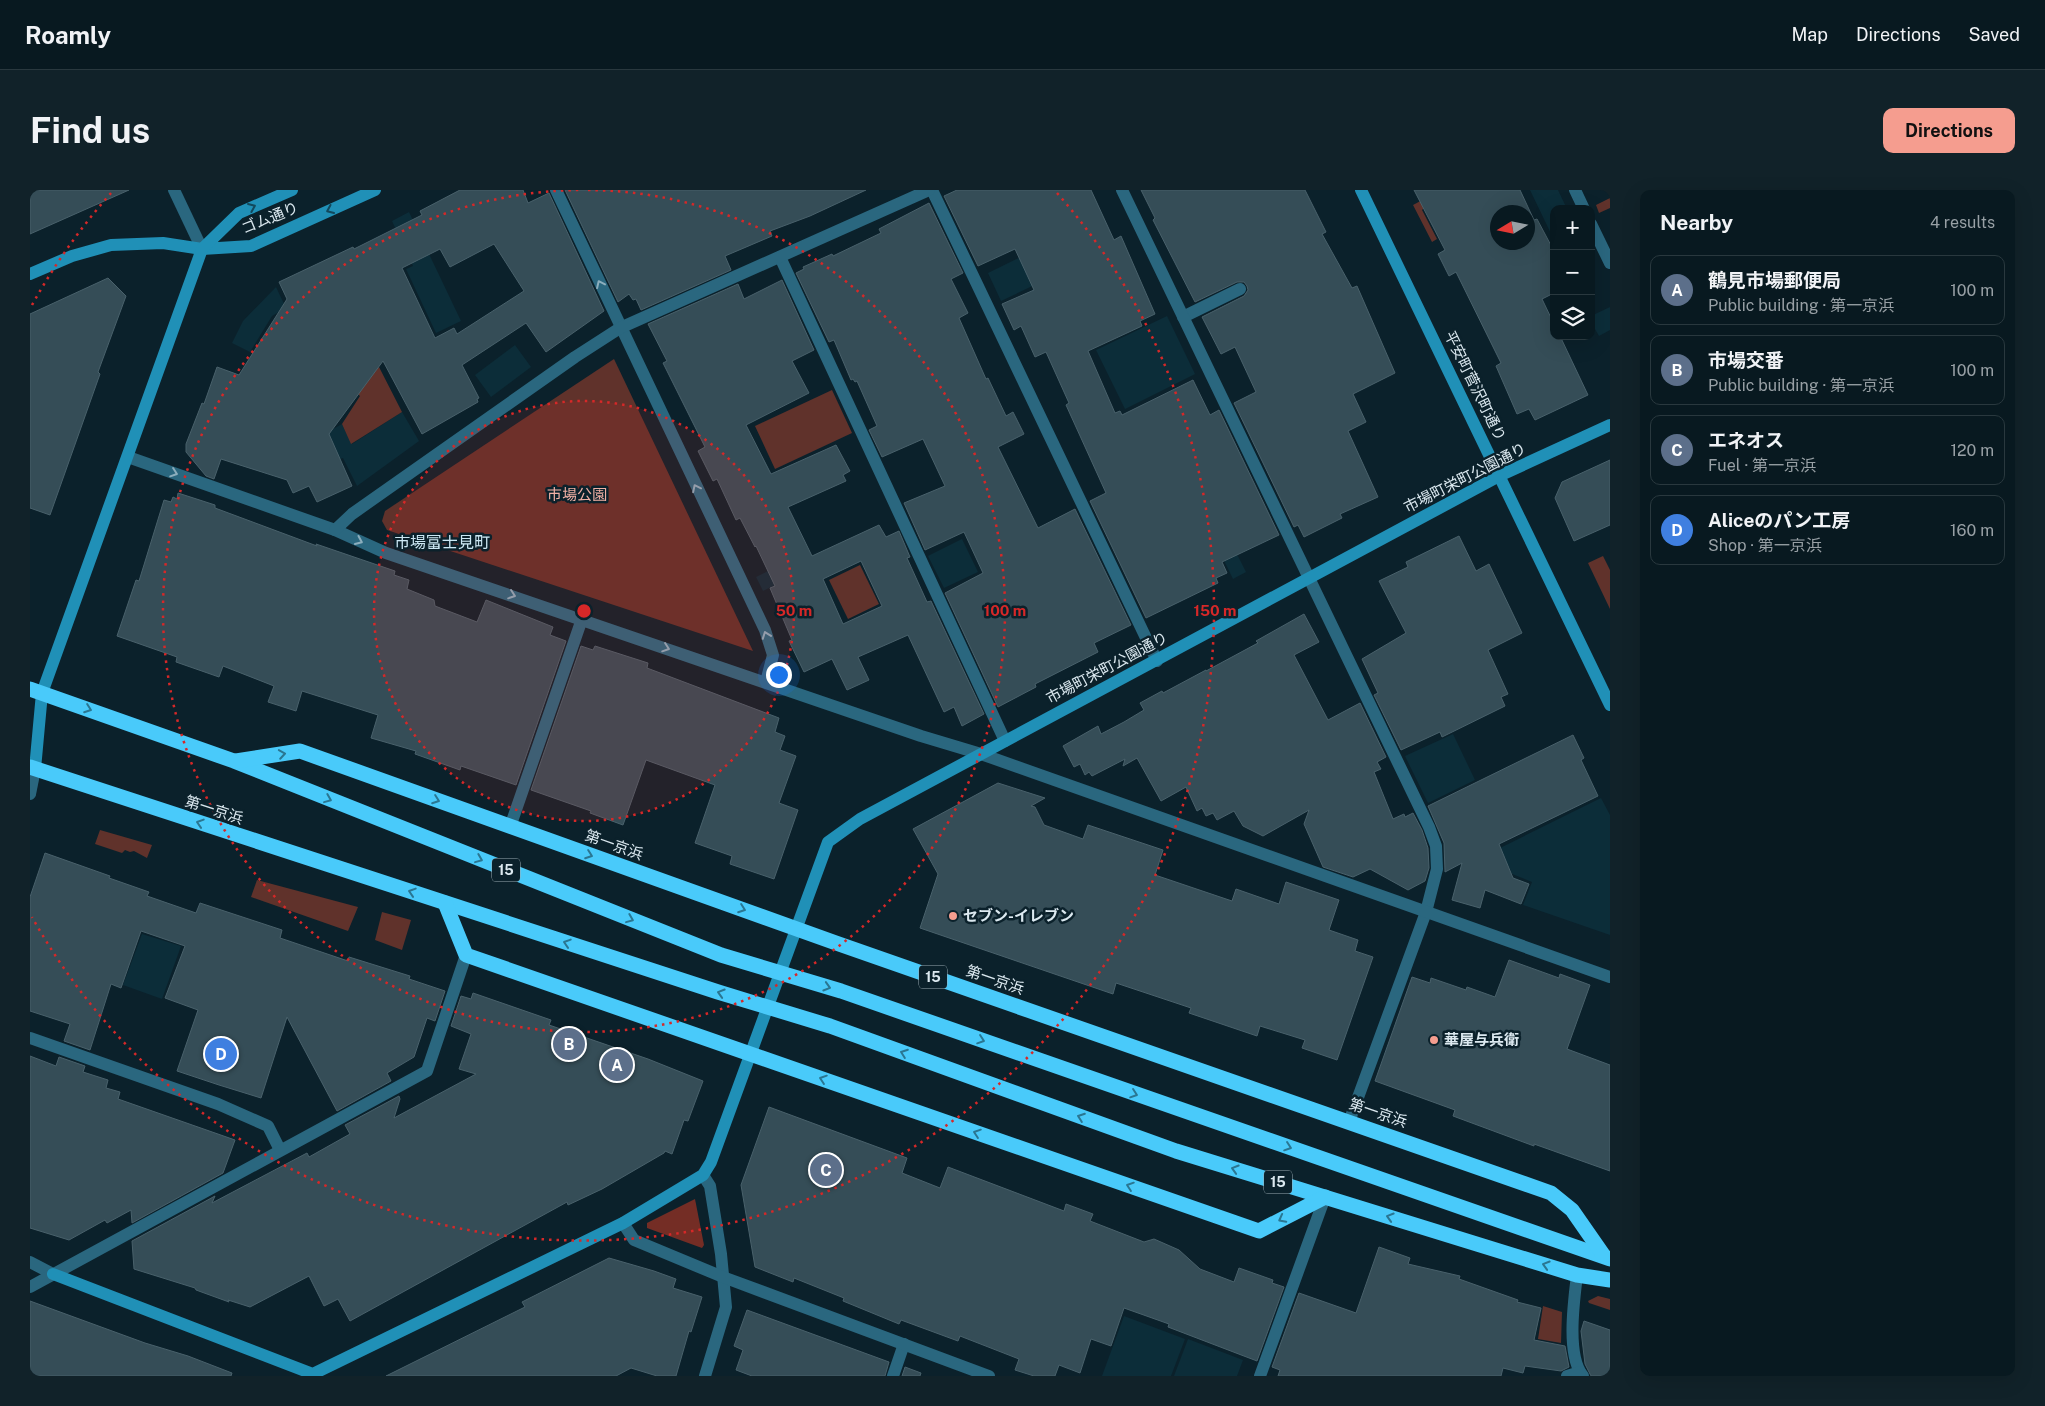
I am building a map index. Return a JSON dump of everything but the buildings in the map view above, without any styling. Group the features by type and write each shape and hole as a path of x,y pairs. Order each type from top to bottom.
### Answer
{"highway":[{"name":"第一京浜","path":"36,691 234,762 721,955 841,991 1607,1258"},
{"name":"第一京浜","path":"234,762 300,751 796,929 1552,1193 1572,1210 1607,1258"},
{"name":"第一京浜","path":"33,768 768,1008 830,1026 1176,1151 1577,1275 1610,1280"},
{"path":"445,903 466,955"},
{"name":"15","path":"466,955 1259,1231 1325,1197"}],"street":[{"path":"30,794 36,691 128,457 202,249 174,190"},
{"name":"ゴム通り","path":"202,249 239,213 292,190"},
{"name":"ゴム通り","path":"30,274 72,256 110,245 163,243 202,249 251,246 375,190"},
{"path":"556,190 764,630 773,655 766,682"},
{"path":"335,530 360,508 575,357 620,328 930,190 1157,661"},
{"path":"1122,190 1429,827 1436,846 1437,869 1426,912 1349,1122"},
{"name":"平安町菅沢町通り","path":"1361,190 1501,475 1610,704"},
{"path":"1575,190 1582,205"},
{"path":"1595,232 1610,263"},
{"path":"780,257 1005,741"},
{"path":"1183,317 1240,289"},
{"name":"市場町栄町公園通り","path":"703,1175 712,1162 828,842 860,819 1501,475 1610,425"},
{"path":"128,457 335,530 386,553 921,736 981,754 1610,977"},
{"path":"510,827 582,619"},
{"path":"30,1287 427,1072 466,955"},
{"path":"30,1038 218,1104 268,1126 280,1150"},
{"path":"30,1262 53,1274 291,1371 314,1374 623,1223 703,1175 710,1186 726,1307 705,1376"},
{"path":"1260,1376 1325,1197"},
{"path":"623,1223 634,1240 723,1276 989,1376"},
{"path":"1567,1376 1581,1374 1575,1365 1572,1311 1577,1275"},
{"path":"893,1376 904,1344"}],"shaded area":[{"path":"1530,190 1558,190 1565,205 1550,205 1550,232"},
{"path":"409,212 461,321 436,333 406,269 413,266 392,221"},
{"path":"1039,248 1066,270 1001,301 988,273"},
{"path":"276,287 286,308 272,316 250,352 232,343 243,321"},
{"path":"1610,307 1610,330 1599,336 1595,329 1595,314"},
{"path":"1167,316 1195,374 1125,409 1096,350"},
{"path":"515,345 531,367 491,397 475,375"},
{"path":"402,412 419,441 357,486 343,458 337,460 326,433 342,424 352,444"},
{"path":"1211,503 1246,572 1233,579 1199,509"},
{"path":"962,539 978,572 944,588 928,556"},
{"path":"809,551 816,565 763,591 756,577"},
{"path":"1453,734 1475,780 1428,803 1405,756"},
{"path":"1601,798 1610,815 1610,935 1523,905 1532,882 1512,874 1500,848"},
{"path":"142,934 181,946 162,999 123,985"},
{"path":"695,1199 704,1245 702,1248 647,1228 647,1223"},
{"path":"1124,1316 1185,1339 1171,1376 1102,1376"},
{"path":"1188,1339 1243,1360 1237,1376 1174,1376"}],"green space":[{"path":"1441,190 1422,210 1437,239 1432,242 1413,205"},
{"path":"1610,198 1610,208 1599,213 1596,205"},
{"name":"市場公園","path":"614,359 753,651 387,530 382,521 385,511"},
{"path":"379,367 402,412 351,444 342,424 360,396 353,389 368,381 364,373"},
{"path":"832,390 852,433 775,469 755,426"},
{"path":"1603,556 1610,570 1610,609 1588,563"},
{"path":"860,565 879,604 848,619 829,580"},
{"path":"100,830 152,845 147,858 134,851 125,850 122,853 95,844"},
{"path":"257,880 358,907 348,931 251,897"},
{"path":"382,912 411,920 402,950 375,940"},
{"path":"1598,1296 1610,1299 1610,1310 1589,1303 1588,1301"},
{"path":"1543,1306 1562,1312 1561,1343 1538,1339"}],"place":[{"name":"セブン-イレブン","path":"953,916"},
{"name":"華屋与兵衛","path":"1434,1040"},
{"name":"市場交番","path":"569,1044"},
{"name":"Aliceのパン工房","path":"221,1054"},
{"name":"鶴見市場郵便局","path":"617,1065"},
{"name":"エネオス","path":"826,1170"}],"district":[{"name":"市場富士見町","path":"442,542"}]}
